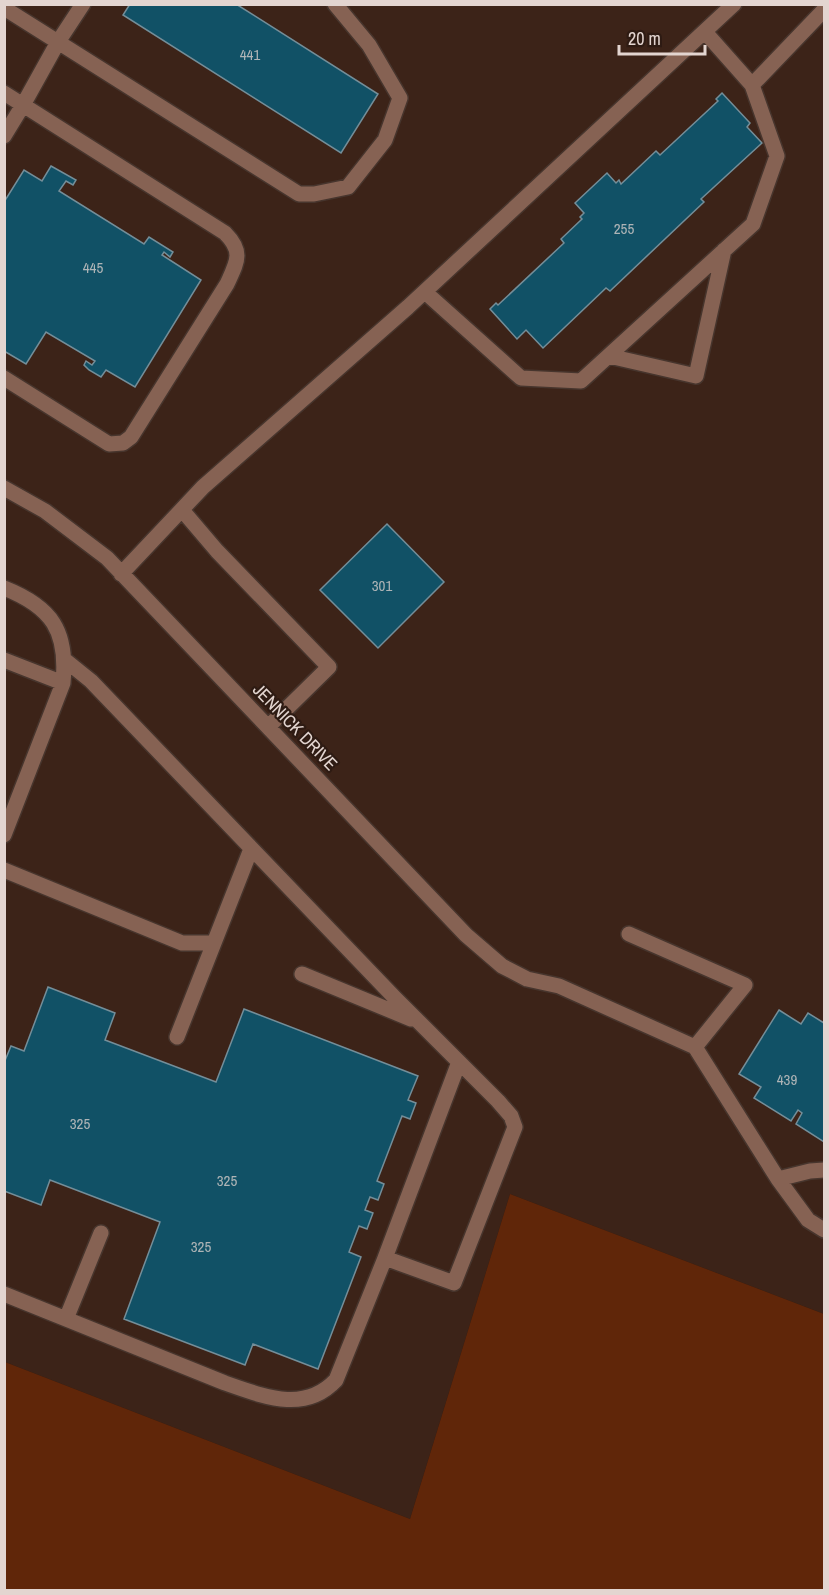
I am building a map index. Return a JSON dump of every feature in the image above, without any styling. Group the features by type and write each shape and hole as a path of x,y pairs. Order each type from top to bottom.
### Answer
{"street":[{"path":"4,136 58,42 83,4"},
{"path":"4,8 299,194 314,194 348,186 385,140 400,98 369,45 335,4"},
{"path":"121,574 203,487 425,292 734,4"},
{"path":"752,85 825,10"},
{"path":"425,292 521,378 581,381 753,224 777,156 752,85 705,32"},
{"path":"4,93 225,233 235,243 238,261 227,284 131,437 123,442 109,444 4,378"},
{"path":"609,356 696,376 724,250"},
{"name":"JENNICK DRIVE","path":"4,488 45,511 107,558 466,935 502,966 526,979 559,986 695,1047"},
{"path":"182,510 217,551 328,667 268,727"},
{"path":"4,588 27,597 51,618 61,638 65,660 63,683 4,836"},
{"path":"4,660 63,683"},
{"path":"65,660 91,681 511,1116 515,1127 509,1146 454,1283 385,1258"},
{"path":"177,1037 251,849"},
{"path":"4,870 182,943 214,943"},
{"path":"629,934 745,985 695,1047 778,1179 808,1220 825,1230"},
{"path":"302,974 419,1022"},
{"path":"4,1294 254,1393 278,1399 299,1400 313,1397 327,1390 336,1380 459,1062"},
{"path":"778,1179 810,1171 825,1170"},
{"path":"66,1319 101,1233"}],"shaded area":[{"path":"4,5 824,5 824,1314 510,1194 410,1519 5,1362"},
{"path":"510,1194 824,1314 824,1590 5,1590 5,1362 410,1519"}],"building":[{"path":"130,4 236,4 378,94 341,153 123,15"},
{"path":"722,93 750,123 747,127 762,143 701,199 704,202 610,291 606,288 543,348 526,330 517,339 490,309 496,303 498,305 564,243 561,239 582,219 580,217 584,213 575,203 607,173 616,183 619,180 621,184 656,151 660,155 718,101 716,99"},
{"path":"51,166 76,180 73,185 66,181 59,191 144,244 149,237 173,252 170,257 164,252 162,255 201,280 135,387 106,370 101,377 89,370 84,365 86,361 92,365 95,361 46,332 26,364 4,351 4,202 24,170 42,181"},
{"path":"387,524 444,582 378,648 320,590"},
{"path":"48,987 115,1013 105,1040 216,1082 244,1009 418,1076 408,1100 416,1103 410,1119 402,1116 377,1181 384,1184 378,1200 370,1197 365,1210 373,1213 367,1229 359,1226 349,1252 361,1257 318,1369 253,1344 245,1365 124,1319 160,1222 50,1180 41,1205 4,1191 4,1063 11,1046 24,1051"},
{"path":"779,1010 801,1024 808,1013 824,1023 824,1142 796,1124 802,1113 798,1110 791,1121 754,1098 761,1087 739,1074"}]}
